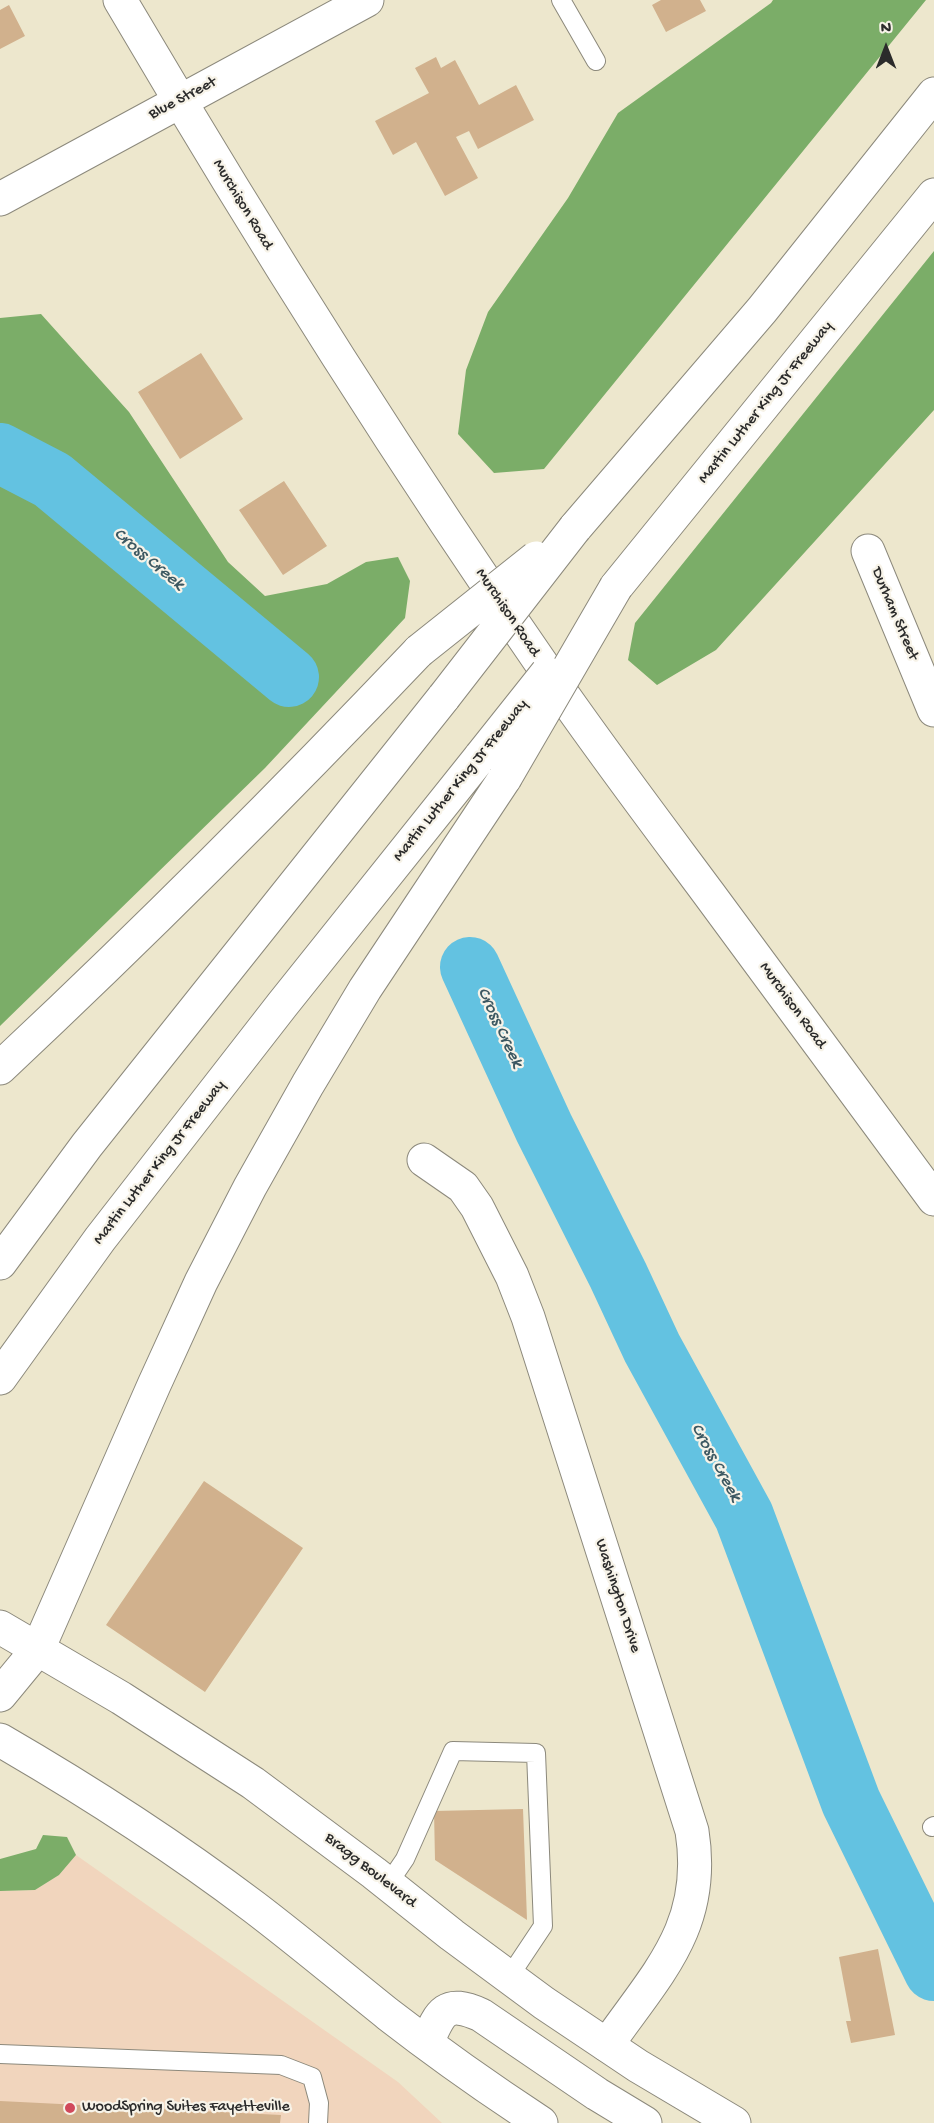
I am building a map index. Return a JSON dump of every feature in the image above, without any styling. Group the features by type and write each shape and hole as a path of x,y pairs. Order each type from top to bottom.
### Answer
{"main road":[{"name":"Murchison Road","path":"120,0 250,219 364,400 556,684 934,1199"},
{"name":"Blue Street","path":"0,199 367,0"},
{"path":"0,1263 87,1145 575,528 762,310 934,94"},
{"name":"Martin Luther King Jr Freeway","path":"0,1378 112,1223 282,1005 934,195"},
{"path":"0,1068 225,850 322,753 418,651 575,528"},
{"name":"Durham Street","path":"868,551 934,710"},
{"path":"0,1695 38,1649 163,1364 201,1282 250,1187 365,989 505,778 616,588"},
{"name":"Washington Drive","path":"424,1160 463,1187 477,1207 512,1276 528,1317 692,1831 696,1857 695,1883 690,1909 681,1933 669,1957 607,2045"},
{"name":"Bragg Boulevard","path":"0,1627 167,1726 253,1783 509,1977 607,2045 734,2123"},
{"path":"0,1740 114,1809 196,1864 427,2043 485,2086 541,2123"},
{"path":"427,2043 443,2011 450,2008 472,2011 645,2123"}],"lane":[{"path":"561,0 596,61"},
{"path":"388,1884 405,1859 453,1751 536,1753 543,1926 509,1977"},
{"path":"0,2054 281,2065 312,2077 319,2103 318,2123"}],"shaded area":[{"path":"76,1855 398,2082 442,2123 0,2123 0,1891 35,1890 59,1875"}],"green space":[{"path":"773,0 926,0 544,469 494,473 458,434 466,370 488,312 568,198 618,113"},
{"path":"934,251 934,410 716,650 657,685 628,660 635,623"},
{"path":"41,314 129,412 228,562 265,596 327,584 366,562 398,557 410,581 405,618 265,768 0,1026 0,318"},
{"path":"43,1835 67,1837 76,1855 59,1875 35,1890 0,1891 0,1859 36,1849"}],"building":[{"path":"661,0 700,0 706,11 666,32 652,5"},
{"path":"9,5 25,36 0,49 0,10"},
{"path":"436,57 441,68 455,60 479,105 516,85 534,120 478,149 469,131 456,137 478,178 445,196 416,142 393,155 375,121 429,93 415,68"},
{"path":"201,353 243,419 180,459 138,392"},
{"path":"284,481 327,546 283,575 239,510"},
{"path":"204,1481 303,1548 205,1692 106,1625"},
{"path":"523,1809 527,1920 435,1860 434,1811"},
{"path":"878,1949 895,2035 851,2043 846,2021 851,2021 839,1957"},
{"name":"WoodSpring Suites Fayetteville","path":"0,2101 281,2115 280,2123 0,2123"}],"waterway":[{"name":"Cross Creek","path":"0,453 52,480 289,677"},
{"name":"Cross Creek","path":"470,967 544,1128 652,1348 744,1516 851,1802 934,1971"}],"place":[{"name":"WoodSpring Suites Fayetteville","path":"70,2108"}]}
